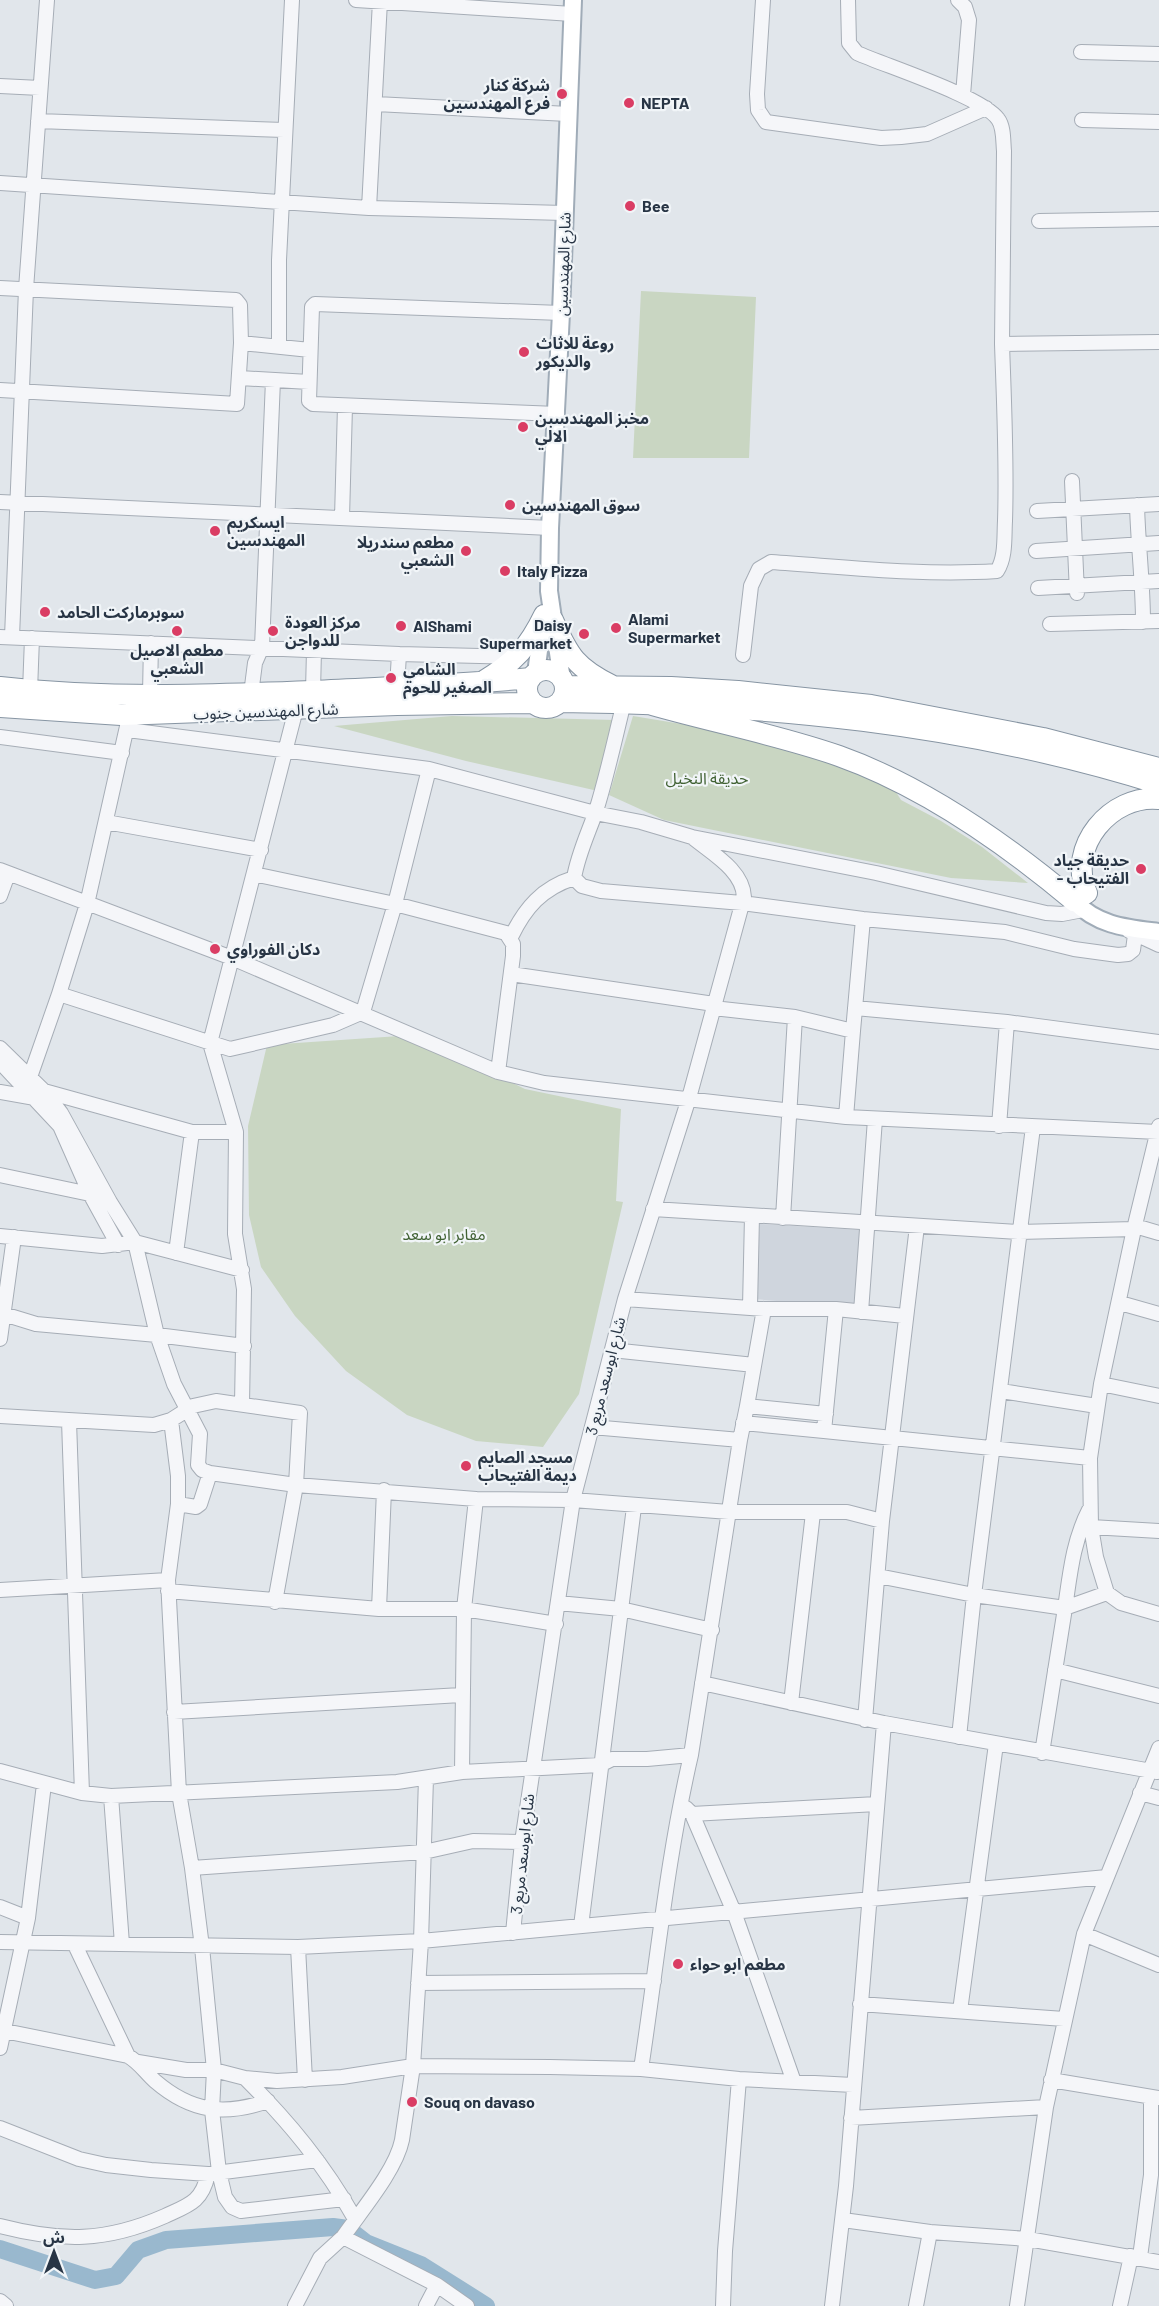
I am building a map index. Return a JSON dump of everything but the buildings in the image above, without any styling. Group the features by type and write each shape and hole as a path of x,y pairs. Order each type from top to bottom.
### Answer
{"highway":[{"path":"482,682 518,657 548,617 574,661 620,695 700,719 792,740 865,766 966,821 1081,901"},
{"path":"550,671 562,689 550,708 544,708 533,703 528,694 528,683 534,676 550,671"},
{"name":"شارع المهندسين جنوب","path":"0,687 30,691 251,694 482,682 534,676"},
{"path":"562,689 620,695 738,691 871,705 1043,738 1159,768"},
{"path":"179,694 180,714"},
{"name":"شارع المهندسين جنوب","path":"0,707 81,714 128,722 180,714 533,703"},
{"path":"645,703 800,713 964,737 1077,761 1159,784"},
{"path":"1081,901 1083,851 1102,822 1118,808 1135,800 1159,799"}],"main road":[{"name":"شارع المهندسين","path":"548,617 572,7"},
{"path":"534,676 548,617"},
{"path":"548,617 562,689"},
{"path":"1081,901 1096,905 1113,915 1159,922"},
{"path":"1081,901 1106,923 1129,931 1159,932"}],"street":[{"path":"47,0 26,289 18,502 6,637 518,657"},
{"path":"279,347 279,260 292,0"},
{"path":"356,0 572,7"},
{"path":"763,0 757,94 758,110 766,122 881,138 901,137 927,134 986,108"},
{"path":"743,656 751,586 759,569 771,562 894,571 968,573 997,571 1001,565 1004,549 1006,480 1002,344 1004,151 999,120 986,108 963,95 857,53 849,43 848,0"},
{"path":"957,0 966,7 969,20 963,95"},
{"path":"369,208 380,2"},
{"path":"1081,52 1159,54"},
{"path":"0,86 40,88"},
{"path":"376,104 568,114"},
{"path":"38,120 284,130"},
{"path":"1082,120 1159,122"},
{"path":"0,183 369,208 564,213"},
{"path":"1039,221 1159,219"},
{"path":"0,288 236,300 240,305 241,343 237,404 0,390"},
{"path":"557,414 310,403 310,350 312,307 315,304 561,314"},
{"path":"1002,344 1159,342"},
{"path":"241,343 310,350"},
{"path":"240,378 309,382"},
{"path":"251,694 255,663 262,646 273,380"},
{"path":"342,518 345,406"},
{"path":"1072,481 1076,591"},
{"path":"0,502 550,528"},
{"path":"1037,511 1159,504"},
{"path":"1137,505 1138,544 1143,582 1143,622"},
{"path":"1036,551 1159,543"},
{"path":"1038,588 1076,591 1159,581"},
{"path":"1050,624 1159,621"},
{"path":"30,691 32,638"},
{"path":"150,694 151,643"},
{"path":"313,691 314,650"},
{"path":"397,687 399,654"},
{"path":"574,878 583,843 595,813 620,695"},
{"path":"242,1404 244,1289 235,1234 236,1132 210,1043 296,710"},
{"path":"30,1077 87,904 128,722 285,749 429,769 692,837 887,876 1046,914 1062,914 1081,901"},
{"path":"0,737 122,753"},
{"path":"363,1012 395,904 429,769"},
{"path":"106,822 261,850"},
{"path":"692,837 738,878 744,889 742,903"},
{"path":"0,896 4,872 232,958 363,1012 498,1072 544,1083 846,1117 999,1126 1158,1129 1157,1149 1134,1227 1120,1304 1101,1384 1089,1458 1089,1508 1096,1557 1107,1593 1121,1603 1159,1614"},
{"path":"254,874 499,929 511,937 513,944 511,974 498,1072"},
{"path":"574,878 582,886 601,891 742,903 863,919 1005,932 1074,949 1118,955 1128,954 1133,950 1129,931"},
{"path":"511,937 520,918 533,902 558,883 574,878"},
{"name":"شارع ابوسعد مربع 3","path":"513,1933 532,1769 556,1624 573,1500 625,1299 689,1098 742,903"},
{"path":"846,1117 863,919"},
{"path":"1129,931 1159,945"},
{"path":"511,974 795,1017 853,1031"},
{"path":"59,994 230,1049 333,1025 363,1012"},
{"path":"855,1008 1007,1022 1159,1042"},
{"path":"783,1218 795,1017"},
{"path":"999,1126 1007,1022"},
{"path":"0,1048 30,1077 60,1126 90,1194 118,1245"},
{"path":"0,1062 39,1094 66,1121 100,1185 135,1242 157,1335 174,1383 200,1434 198,1466 202,1470 296,1485 384,1490 476,1499 573,1500 634,1507 729,1512 847,1512 882,1521"},
{"path":"0,1092 39,1094 192,1132 236,1132"},
{"path":"861,1312 875,1119"},
{"path":"959,1737 974,1595 1033,1127"},
{"path":"176,1253 192,1132"},
{"path":"0,1175 90,1194"},
{"path":"653,1209 1019,1232 1134,1227 1159,1233"},
{"path":"641,2069 661,1919 712,1630 740,1440 754,1365 757,1308 752,1216"},
{"path":"865,1719 882,1521 917,1226"},
{"path":"0,1339 7,1237 102,1245 135,1242 242,1270"},
{"path":"625,1299 906,1316"},
{"path":"1120,1304 1159,1314"},
{"path":"824,1431 836,1310"},
{"path":"2,1313 36,1324 244,1346"},
{"path":"612,1350 754,1365"},
{"path":"1101,1384 1159,1396"},
{"path":"1001,1391 1097,1406"},
{"path":"0,1416 146,1426 171,1420 186,1409 208,1402 295,1411 301,1415 296,1485 276,1602"},
{"path":"747,1406 826,1414"},
{"path":"171,1420 177,1461 178,1504 168,1586 174,1712 179,1793 202,1947 214,2070 213,2173 232,2207 241,2211 344,2199"},
{"path":"69,1421 82,1793"},
{"path":"743,1423 1089,1458"},
{"path":"592,1427 740,1440"},
{"path":"178,1504 196,1507 200,1504 210,1473"},
{"path":"379,1609 384,1490"},
{"path":"462,1772 461,1695 464,1609 476,1499"},
{"path":"581,1926 634,1507"},
{"path":"1042,1753 1073,1550 1078,1531 1089,1508"},
{"path":"791,1703 813,1513"},
{"path":"1091,1527 1159,1531"},
{"path":"878,1576 974,1595 1065,1608 1107,1593"},
{"path":"0,1590 75,1586 168,1586 276,1602 379,1609 464,1609 556,1624"},
{"path":"558,1603 621,1609 712,1630"},
{"path":"1055,1670 1159,1696"},
{"path":"702,1683 884,1723 1042,1753 1154,1771"},
{"path":"174,1712 461,1695"},
{"path":"832,2306 843,2220 884,1723"},
{"path":"960,2011 996,1744"},
{"path":"1017,2306 1046,2107 1084,1934 1140,1793 1154,1771 1159,1748"},
{"path":"0,1771 82,1793 111,1796 397,1782 462,1772 600,1765 612,1759 691,1755"},
{"path":"295,2306 320,2258 343,2237 388,2171 400,2149 413,2067 421,1941 426,1778"},
{"path":"0,2048 28,1918 44,1784"},
{"path":"1140,1793 1159,1798"},
{"path":"111,1796 122,1944"},
{"path":"680,1803 692,1814 734,1912 794,2082"},
{"path":"692,1814 877,1804"},
{"path":"192,1868 424,1852 473,1841 522,1842"},
{"path":"0,1942 298,1947 421,1941 1107,1877"},
{"path":"0,1907 28,1918"},
{"path":"1084,1934 1159,1965"},
{"path":"75,1945 133,2059 155,2080 176,2095 212,2110 241,2109 268,2101"},
{"path":"298,1947 305,2080"},
{"path":"418,1983 654,1981"},
{"path":"860,2004 1064,2019"},
{"path":"3,2030 186,2070 214,2070 245,2078 278,2081 413,2067 641,2069 739,2079 853,2085"},
{"path":"245,2078 281,2114 317,2160 355,2219"},
{"path":"723,2306 725,2251 739,2079"},
{"path":"1051,2080 1155,2098 1155,2176 1136,2256 1120,2306"},
{"path":"851,2118 1046,2107"},
{"path":"0,2128 85,2160 126,2168 213,2173 317,2160"},
{"path":"0,2226 44,2236 67,2238 109,2236 154,2221 197,2200 213,2173"},
{"path":"843,2220 930,2232 1028,2239 1136,2256 1159,2262"},
{"path":"916,2306 930,2232"},
{"path":"343,2237 437,2285 467,2306"},
{"path":"426,2306 437,2285"},
{"path":"0,2301 6,2306"}],"shaded area":[{"path":"760,1224 861,1230 858,1308 754,1299"}],"green space":[{"path":"641,291 756,297 749,458 633,458"},
{"path":"452,716 616,720 598,791 466,761 334,726"},
{"name":"حديقة النخيل","path":"633,716 718,730 772,742 891,784 901,800 941,821 982,847 1028,883 951,878 664,820 609,795"},
{"name":"مقابر ابو سعد","path":"414,1035 525,1089 621,1109 616,1201 623,1202 579,1394 543,1447 476,1441 407,1415 346,1371 295,1316 261,1267 249,1215 248,1126 267,1045"}],"waterway":[{"path":"0,2249 95,2280 116,2276 138,2250 166,2240 333,2227 348,2229 366,2243 421,2265 486,2306"}],"place":[{"name":"شركة كنار فرع المهندسين","path":"562,94"},
{"name":"NEPTA","path":"629,103"},
{"name":"Bee","path":"630,206"},
{"name":"روعة للاثاث والديكور","path":"524,352"},
{"name":"مخبز المهندسبن الالي","path":"523,427"},
{"name":"سوق المهندسين","path":"510,505"},
{"name":"ايسكريم المهندسين","path":"215,531"},
{"name":"مطعم سندريلا الشعبي","path":"466,551"},
{"name":"Italy Pizza","path":"505,571"},
{"name":"سوبرماركت الحامد","path":"45,612"},
{"name":"AlShami","path":"401,626"},
{"name":"Alami Supermarket","path":"616,628"},
{"name":"مطعم الاصيل الشعبي","path":"177,631"},
{"name":"مركز العودة للدواجن","path":"273,631"},
{"name":"Daisy Supermarket","path":"584,634"},
{"name":"الشامي الصغير للحوم","path":"391,678"},
{"name":"حديقة جياد - الفتيحاب","path":"1141,869"},
{"name":"دكان الفوراوي","path":"215,949"},
{"name":"مسجد الصايم ديمة الفتيحاب","path":"466,1466"},
{"name":"مطعم ابو حواء","path":"678,1964"},
{"name":"Souq on davaso","path":"412,2102"}]}
